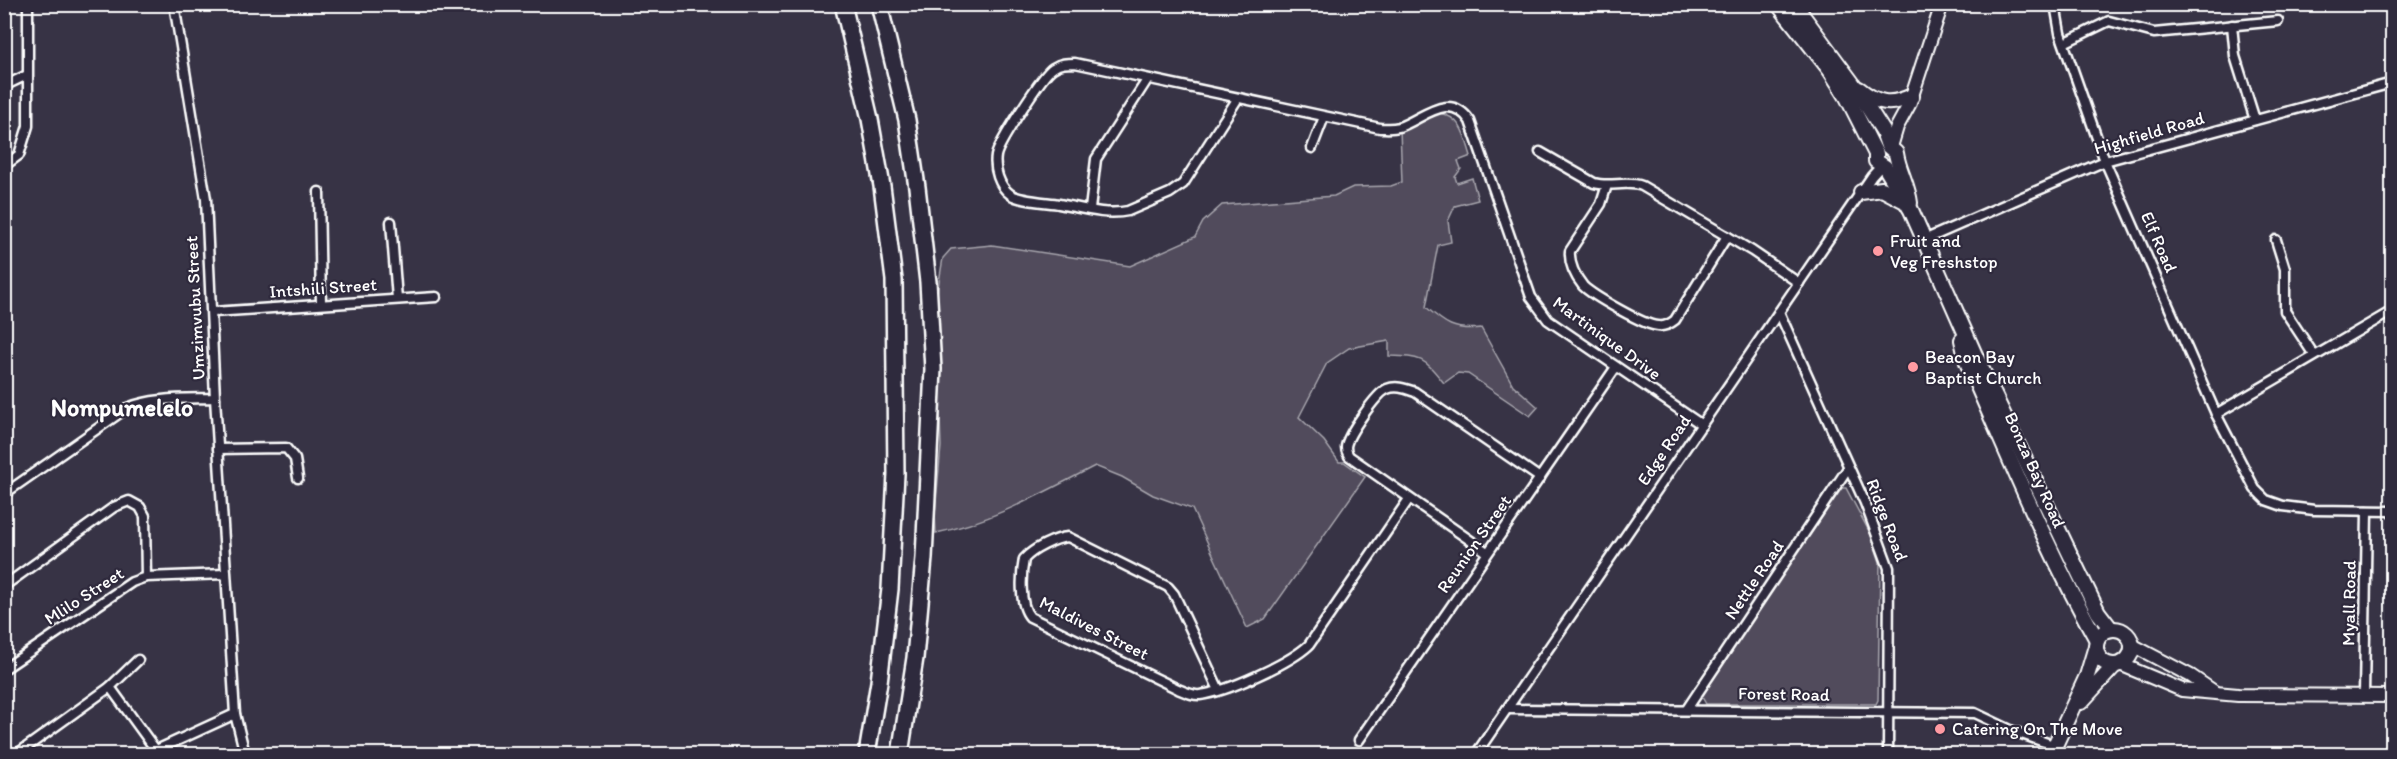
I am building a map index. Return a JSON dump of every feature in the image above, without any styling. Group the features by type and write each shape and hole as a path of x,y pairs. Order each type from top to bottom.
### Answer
{"highway":[{"path":"843,4 872,130 894,280 896,474 890,589 879,682 867,754"},
{"path":"879,4 907,120 917,187 928,282 933,369 924,558 913,668 900,754"},
{"path":"889,4 892,27 891,50"}],"main road":[{"name":"Bonza Bay Road","path":"1778,4 1830,70 1887,156 1904,176 1908,206 1954,309 2089,594 2110,629"},
{"name":"Bonza Bay Road","path":"1794,4 1853,84 1883,131 1887,156"},
{"path":"1853,84 1871,98 1887,104 1910,100"},
{"path":"1861,192 1882,189 1908,206"},
{"name":"Bonza Bay Road","path":"1954,309 1967,362 2067,584 2097,643"},
{"path":"2052,750 2087,676 2097,643 2105,631 2122,630 2127,634 2132,645 2129,657 2117,664 2089,690 2064,725"},
{"path":"2097,643 2100,657 2109,664 2117,664"}],"street":[{"path":"4,166 19,155 28,126 28,4"},
{"name":"Umzimvubu Street","path":"174,4 206,199 225,574 235,714 245,754"},
{"name":"Edge Road","path":"1476,754 1887,156 1910,100 1942,4"},
{"name":"Elf Road","path":"2055,4 2064,43 2105,160 2216,414 2253,485 2266,500 2283,506 2314,510 2367,511"},
{"path":"2064,43 2109,21 2154,33 2278,21"},
{"path":"2232,26 2235,56 2255,120"},
{"name":"Martinique Drive","path":"1238,98 1177,189 1128,212 1090,209 1010,194 1002,186 997,174 998,149 1042,80 1055,66 1064,63 1076,63 1147,80 1238,98 1324,117 1391,128 1402,126 1437,108 1453,108 1460,111 1470,121 1534,303 1548,320 1702,425"},
{"path":"4,86 27,75"},
{"path":"1090,209 1096,159 1147,80"},
{"name":"Highfield Road","path":"1924,240 2105,160 2392,83"},
{"path":"1312,148 1324,117"},
{"path":"1540,152 1587,180 1600,185 1629,182 1642,186 1727,236 1799,283"},
{"path":"1607,185 1601,204 1570,251 1570,258 1578,279 1586,289 1644,323 1662,327 1675,320 1727,236"},
{"path":"319,192 321,304"},
{"path":"391,222 398,300"},
{"path":"2276,240 2285,269 2285,310 2314,355"},
{"name":"Intshili Street","path":"213,312 436,297"},
{"path":"2216,414 2392,311"},
{"name":"Ridge Road","path":"1779,312 1870,513 1889,567 1888,754"},
{"name":"Reunion Street","path":"1359,740 1616,367"},
{"path":"1488,552 1409,499 1347,452 1350,437 1379,394 1392,388 1403,388 1422,397 1540,478"},
{"path":"4,494 126,408 139,403 162,400 215,398"},
{"path":"218,449 286,448 295,459 298,478"},
{"name":"Nettle Road","path":"1687,709 1848,468"},
{"name":"Maldives Street","path":"1219,690 1168,586 1068,537 1045,545 1024,559 1024,606 1030,617 1187,693 1200,695 1219,690 1288,661 1309,645 1409,499"},
{"path":"4,586 114,507 129,501 140,507 145,516 146,577"},
{"path":"2367,511 2392,511"},
{"name":"Myall Road","path":"2364,695 2367,511"},
{"name":"Mlilo Street","path":"4,669 132,582 146,577 225,574"},
{"path":"2132,645 2191,676 2214,692"},
{"path":"17,754 110,687 138,660"},
{"path":"2117,664 2182,690 2238,695 2392,696"},
{"path":"110,687 152,752 235,714"},
{"name":"Forest Road","path":"1507,709 1975,713 2052,750"}],"shaded area":[{"path":"1439,113 1447,115 1458,123 1464,135 1471,156 1458,161 1461,169 1455,177 1457,183 1472,178 1478,200 1455,206 1448,221 1451,242 1438,245 1426,307 1450,325 1472,329 1481,328 1513,385 1538,407 1530,416 1468,374 1458,373 1444,383 1421,360 1389,356 1389,341 1349,348 1327,363 1299,417 1324,441 1339,462 1344,462 1365,477 1265,619 1247,628 1192,509 1153,495 1122,477 1095,466 997,514 936,533 935,514 941,446 936,300 943,258 951,249 992,245 1130,266 1195,237 1203,222 1222,205 1334,196 1353,187 1391,186 1402,182 1400,129"},
{"path":"1842,488 1846,488 1871,535 1880,562 1878,700 1876,704 1706,704 1702,697 1705,688"}],"place":[{"name":"Fruit and Veg Freshstop","path":"1878,251"},
{"name":"Beacon Bay Baptist Church","path":"1913,367"},
{"name":"Catering On The Move","path":"1940,729"}],"district":[{"name":"Nompumelelo","path":"122,407"}]}
